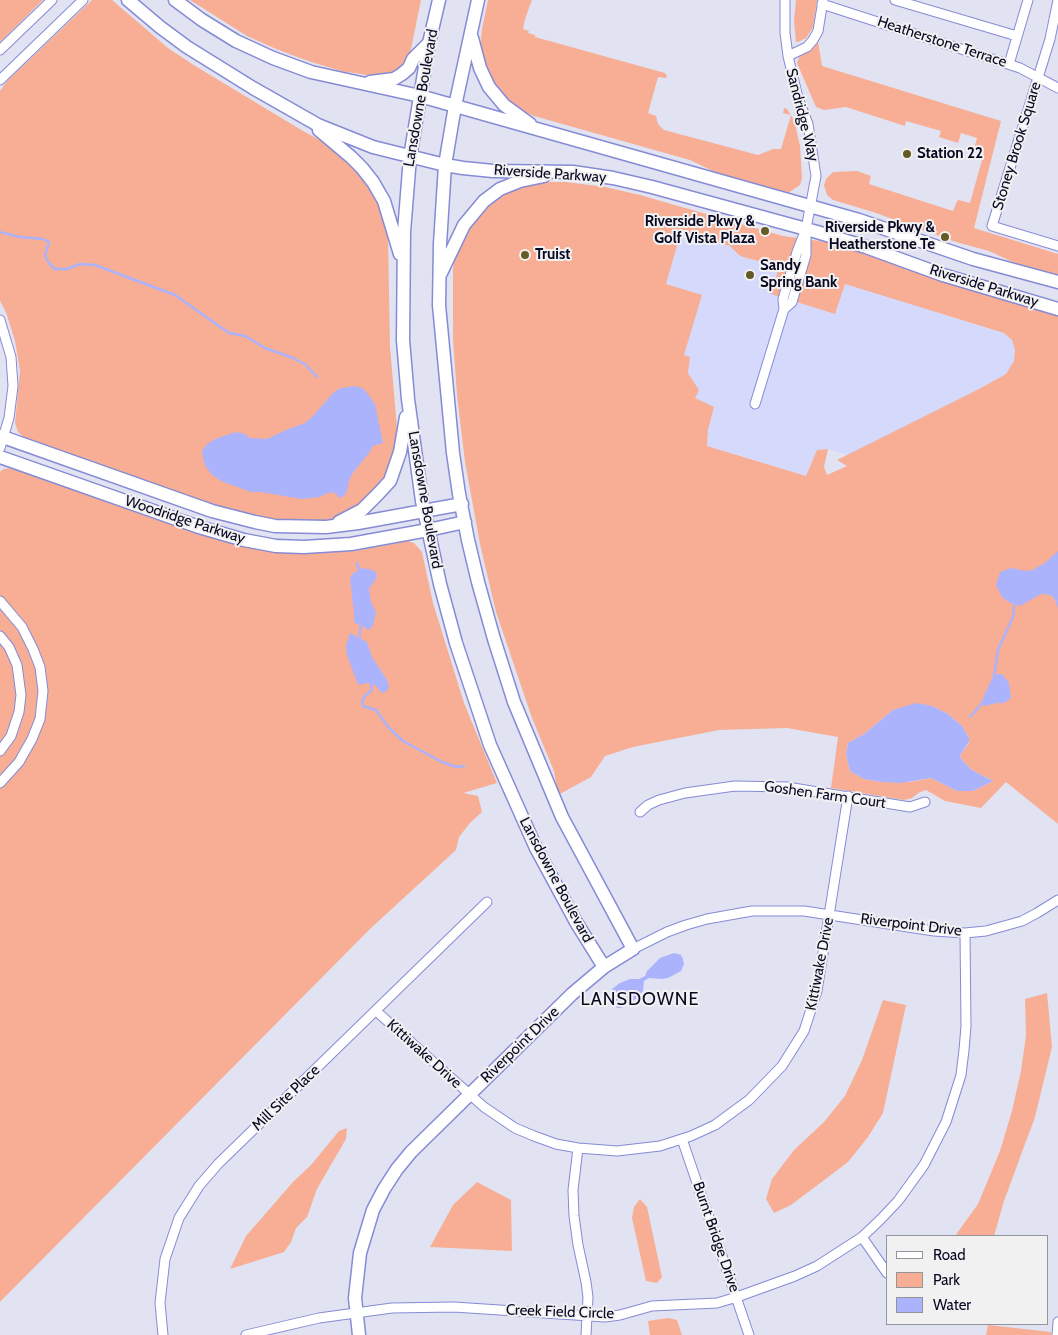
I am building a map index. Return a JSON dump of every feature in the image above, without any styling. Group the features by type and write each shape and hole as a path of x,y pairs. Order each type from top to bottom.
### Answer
{"street":[{"path":"0,50 52,0"},
{"path":"0,80 83,0"},
{"name":"Riverside Parkway","path":"128,0 187,47 294,112 373,147 445,165 493,171 573,172 652,186 866,247 943,275 1058,309"},
{"name":"Riverside Parkway","path":"175,0 219,31 254,50 311,72 420,96 811,206 859,220 973,259 1058,282"},
{"name":"Lansdowne Boulevard","path":"439,0 429,43 410,156 403,264 403,340 408,399 424,512 456,643 490,745 536,848 576,922 604,967"},
{"path":"478,0 455,106 445,165 442,197 438,305 453,453 468,540 494,639 517,709 562,817 633,949"},
{"name":"Sandridge Way","path":"755,404 784,309 783,300 806,229 816,176 808,124 798,98 788,56 785,33 785,0"},
{"path":"895,0 1017,36"},
{"path":"1009,64 1028,0"},
{"name":"Stoney Brook Square","path":"1058,0 1050,39 992,226 1058,246"},
{"path":"788,56 807,47 813,40 818,31 823,2"},
{"name":"Heatherstone Terrace","path":"823,2 1020,68 1058,88"},
{"path":"471,33 480,68 489,87 504,105 538,130"},
{"path":"354,82 381,82 394,79 409,68 413,58 429,43"},
{"path":"294,112 352,157 373,182 384,201 403,264"},
{"path":"439,277 464,225 484,201 500,189 520,181 573,172"},
{"path":"0,320 11,357 13,386 9,418 1,440"},
{"path":"326,528 362,510 390,481 396,468 408,399"},
{"name":"Woodridge Parkway","path":"1,440 232,517 275,526 326,528 462,504"},
{"name":"Woodridge Parkway","path":"0,457 199,527 236,538 276,546 304,547 350,544 465,522"},
{"path":"0,601 22,628 33,649 40,667 43,692 40,719 32,739 20,762 0,782"},
{"path":"0,636 9,647 17,665 21,695 19,712 11,736 0,750"},
{"name":"Goshen Farm Court","path":"640,812 648,805 668,797 735,786 787,787 910,807 925,802"},
{"name":"Kittiwake Drive","path":"376,1011 469,1095 497,1116 516,1128 556,1144 617,1151 640,1149 682,1139 715,1125 749,1100 782,1066 794,1050 804,1031 818,991 848,796"},
{"name":"Riverpoint Drive","path":"359,1335 356,1312 356,1276 360,1253 371,1217 384,1189 397,1168 572,994 604,967 633,949 667,932 686,925 732,914 778,910 830,914 934,931 965,933 986,931 1022,920 1058,900"},
{"name":"Mill Site Place","path":"163,1335 160,1303 165,1259 171,1238 189,1200 199,1186 218,1164 487,902"},
{"name":"Creek Field Circle","path":"246,1335 292,1323 356,1312 423,1306 587,1316 620,1315 652,1306 667,1304 702,1305 737,1297 817,1266 862,1237 898,1201 924,1166 946,1122 954,1098 964,1050 966,1026 965,933"},
{"name":"Burnt Bridge Drive","path":"682,1139 749,1335"},
{"path":"578,1148 573,1190 574,1216 588,1297 586,1335"},
{"path":"862,1237 886,1271"},
{"path":"1057,1335 1058,1322"}],"shaded area":[{"path":"681,232 730,246 740,256 779,267 772,293 835,314 844,283 1004,333 1012,340 1015,350 1014,361 1006,374 848,455 828,449 817,450 806,476 707,446 708,430 714,408 694,398 699,390 688,373 684,355 701,295 665,285"}],"green space":[{"path":"0,0 43,0 0,42"},
{"path":"92,0 112,0 168,48 192,64 331,146 360,171 380,204 388,236 390,347 397,428 396,444 387,474 375,493 357,508 341,517 325,521 307,522 240,514 25,438 18,432 15,423 20,371 15,341 6,312 0,301 0,91 7,81"},
{"path":"190,0 421,0 409,59 404,66 390,76 373,76 341,71 276,49 247,36"},
{"path":"488,0 532,0 523,29 535,35 535,37 665,73 666,78 658,77 648,113 656,116 658,124 664,130 758,155 773,149 781,149 791,115 800,146 802,178 800,185 788,193 717,173 690,160 534,116 518,109 510,104 488,77 480,49"},
{"path":"796,0 817,0 813,27 806,38 798,42 796,42 794,21"},
{"path":"818,41 822,66 1001,121 974,228 1058,254 1058,276 1017,264 989,251 956,242 873,212 833,200 827,195 824,185 826,179 833,172 857,171 871,176 869,184 953,211 959,200 970,203 984,153 974,149 977,138 961,133 958,143 939,137 941,131 906,121 905,126 846,107 824,110 816,107 797,63 801,52 814,46"},
{"path":"784,108 787,109 791,115 783,113"},
{"path":"536,182 566,182 605,187 640,195 783,236 827,242 1058,314 1058,824 1006,782 981,808 945,801 926,790 904,800 831,788 838,737 787,728 719,730 633,747 605,756 591,777 558,795 554,771 532,718 496,612 480,544 465,462 457,395 453,339 453,268 456,251 461,234 496,195","holes":["681,232 730,246 740,256 779,267 771,294 835,314 845,284 1004,333 1012,340 1015,350 1014,361 1006,374 837,460 847,466 827,475 824,467 828,449 817,450 806,476 707,446 708,430 714,407 695,398 699,390 688,373 690,357 684,355 702,295 666,284","932,706 948,714 962,726 969,738 969,743 960,755 962,760 972,770 993,781 973,791 957,791 931,778 910,782 882,782 864,779 850,771 846,754 848,743 864,734 893,710"]},
{"path":"12,468 217,539 268,550 300,554 355,551 408,541 414,543 422,552 433,603 464,703 497,783 463,793 478,796 482,812 459,837 456,850 371,928 0,1302 0,472 3,469"},
{"path":"1047,993 1052,1047 1035,1117 1004,1201 994,1235 956,1235 978,1204 1000,1151 1012,1111 1021,1071 1026,1035 1025,999"},
{"path":"883,1000 906,1005 883,1113 868,1137 848,1162 791,1205 774,1213 766,1199 772,1179 794,1150 824,1122 845,1096 862,1060"},
{"path":"347,1128 346,1139 317,1189 307,1217 296,1228 291,1242 284,1252 230,1269 246,1236 293,1182 311,1165 339,1131"},
{"path":"477,1182 511,1200 512,1251 430,1247 453,1205"},
{"path":"640,1199 647,1207 662,1277 657,1283 646,1281 632,1218 634,1207"},
{"path":"668,1318 677,1320 682,1335 650,1335 648,1321"},
{"path":"988,1325 1051,1332 1051,1335 986,1335"}],"water":[{"path":"355,386 364,389 375,404 383,443 373,446 352,474 344,496 339,498 332,492 320,497 302,499 251,492 221,481 211,474 205,465 202,451 207,444 215,439 236,432 245,434 250,438 267,439 305,423 334,392 341,388"},
{"path":"1058,551 1058,609 1052,596 1045,594 1041,594 1020,606 1010,603 1002,597 996,585 1000,572 1011,568 1026,571 1032,570 1045,563"},
{"path":"362,568 373,570 377,577 369,589 371,602 376,612 373,625 369,630 354,622 350,578 352,574"},
{"path":"350,633 367,642 372,657 387,680 389,686 387,691 382,693 375,685 367,683 359,685 357,682 347,655 346,646"},
{"path":"994,674 1002,674 1009,683 1011,698 1004,703 984,706 982,703 983,698"},
{"path":"916,703 932,706 948,714 962,726 969,738 969,742 960,755 962,760 972,770 993,781 973,791 957,791 931,778 901,783 882,782 864,779 850,771 846,754 848,743 864,734 893,710"},
{"path":"674,953 681,955 683,959 684,964 681,971 668,978 649,978 644,981 643,991 639,997 621,1008 617,1008 610,996 612,989 630,979 639,979 645,976 647,971 660,958"}],"waterway":[{"path":"0,232 20,237 43,239 49,242 45,256 55,269 67,269 80,264 95,265 175,295 229,333 245,336 265,348 293,358 306,365 317,377"},
{"path":"357,563 360,572"},
{"path":"994,676 998,650 1013,617 1014,606"},
{"path":"359,639 361,624"},
{"path":"370,680 372,690 362,701 363,706 376,710 389,728 403,741 442,762 456,767 464,766"},
{"path":"970,717 984,701"}],"place":[{"name":"Station 22","path":"907,154"},
{"name":"Riverside Pkwy & Golf Vista Plaza","path":"765,231"},
{"name":"Riverside Pkwy & Heatherstone Te","path":"945,237"},
{"name":"Truist","path":"525,255"},
{"name":"Sandy Spring Bank","path":"750,275"}],"district":[{"name":"LANSDOWNE","path":"640,1000"}]}
